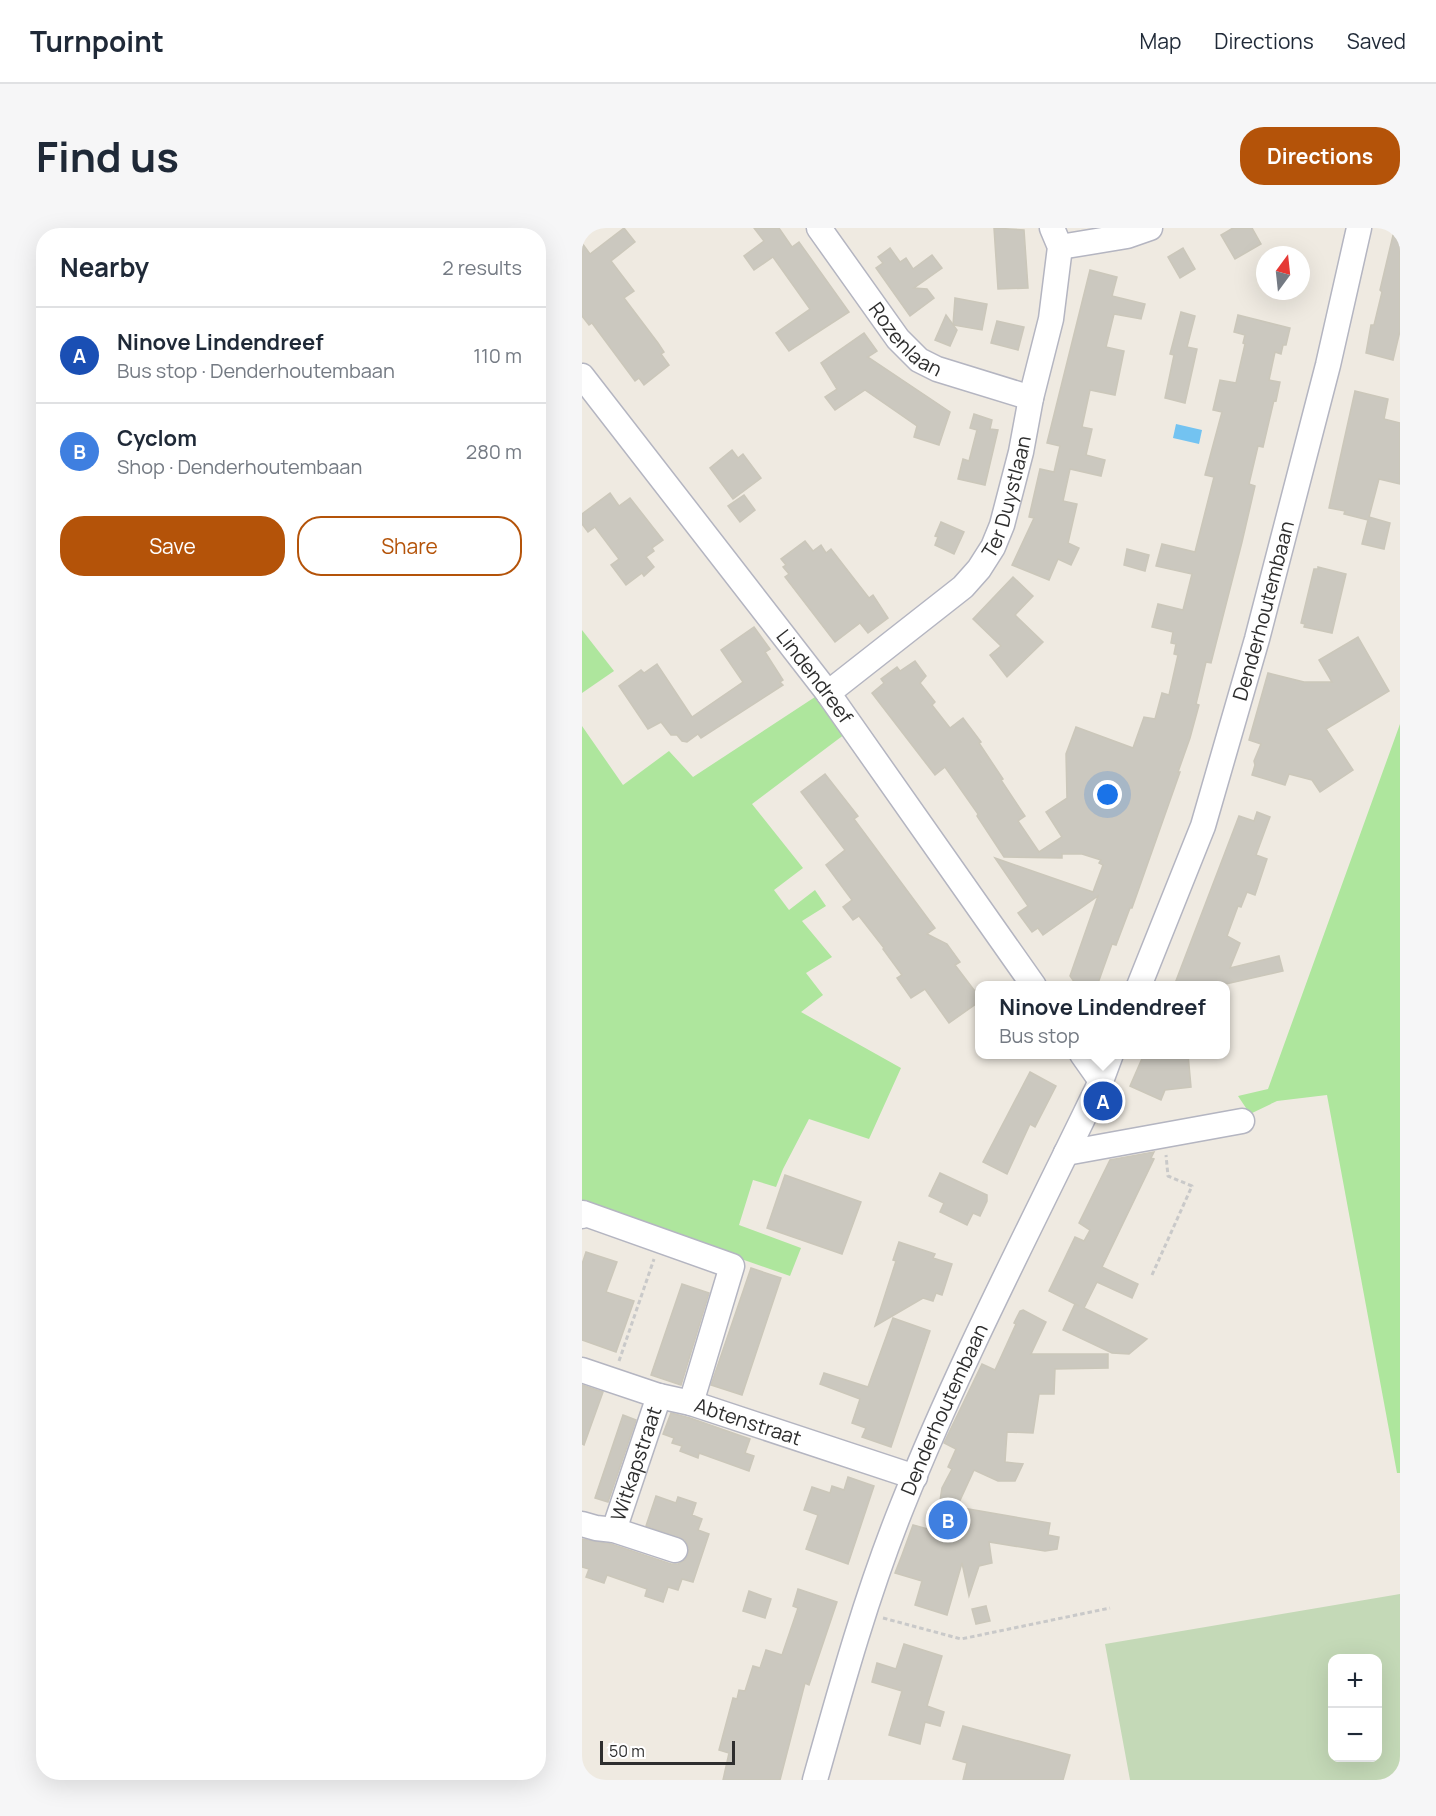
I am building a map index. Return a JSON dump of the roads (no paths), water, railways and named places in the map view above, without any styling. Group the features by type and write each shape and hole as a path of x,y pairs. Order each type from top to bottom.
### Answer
{"street":[{"name":"Rozenlaan","path":"819,228 898,339 919,360 937,369 1031,398"},
{"path":"1056,237 1127,236 1149,228"},
{"name":"Denderhoutembaan","path":"1141,981 1203,826 1254,650 1325,377 1359,228"},
{"name":"Ter Duystlaan","path":"828,693 944,604 979,569 993,547 1002,525 1021,452 1031,398 1052,319 1056,237"},
{"name":"Lindendreef","path":"582,376 828,693 1030,981"},
{"path":"1086,1059 1101,1081"},
{"name":"Denderhoutembaan","path":"815,1780 864,1612 903,1504 958,1378 1101,1081 1109,1059"},
{"path":"1066,1153 1242,1121"},
{"path":"583,1214 732,1266 691,1403"},
{"name":"Abtenstraat","path":"582,1370 659,1396 691,1403 915,1477"},
{"name":"Witkapstraat","path":"614,1530 659,1396"},
{"name":"Witkapstraat","path":"582,1524 614,1530 675,1550"}],"water":[{"path":"1176,424 1202,430 1199,444 1173,438"}],"place":[{"name":"Ninove Lindendreef","path":"1103,1101"},
{"name":"Cyclom","path":"948,1520"}]}
